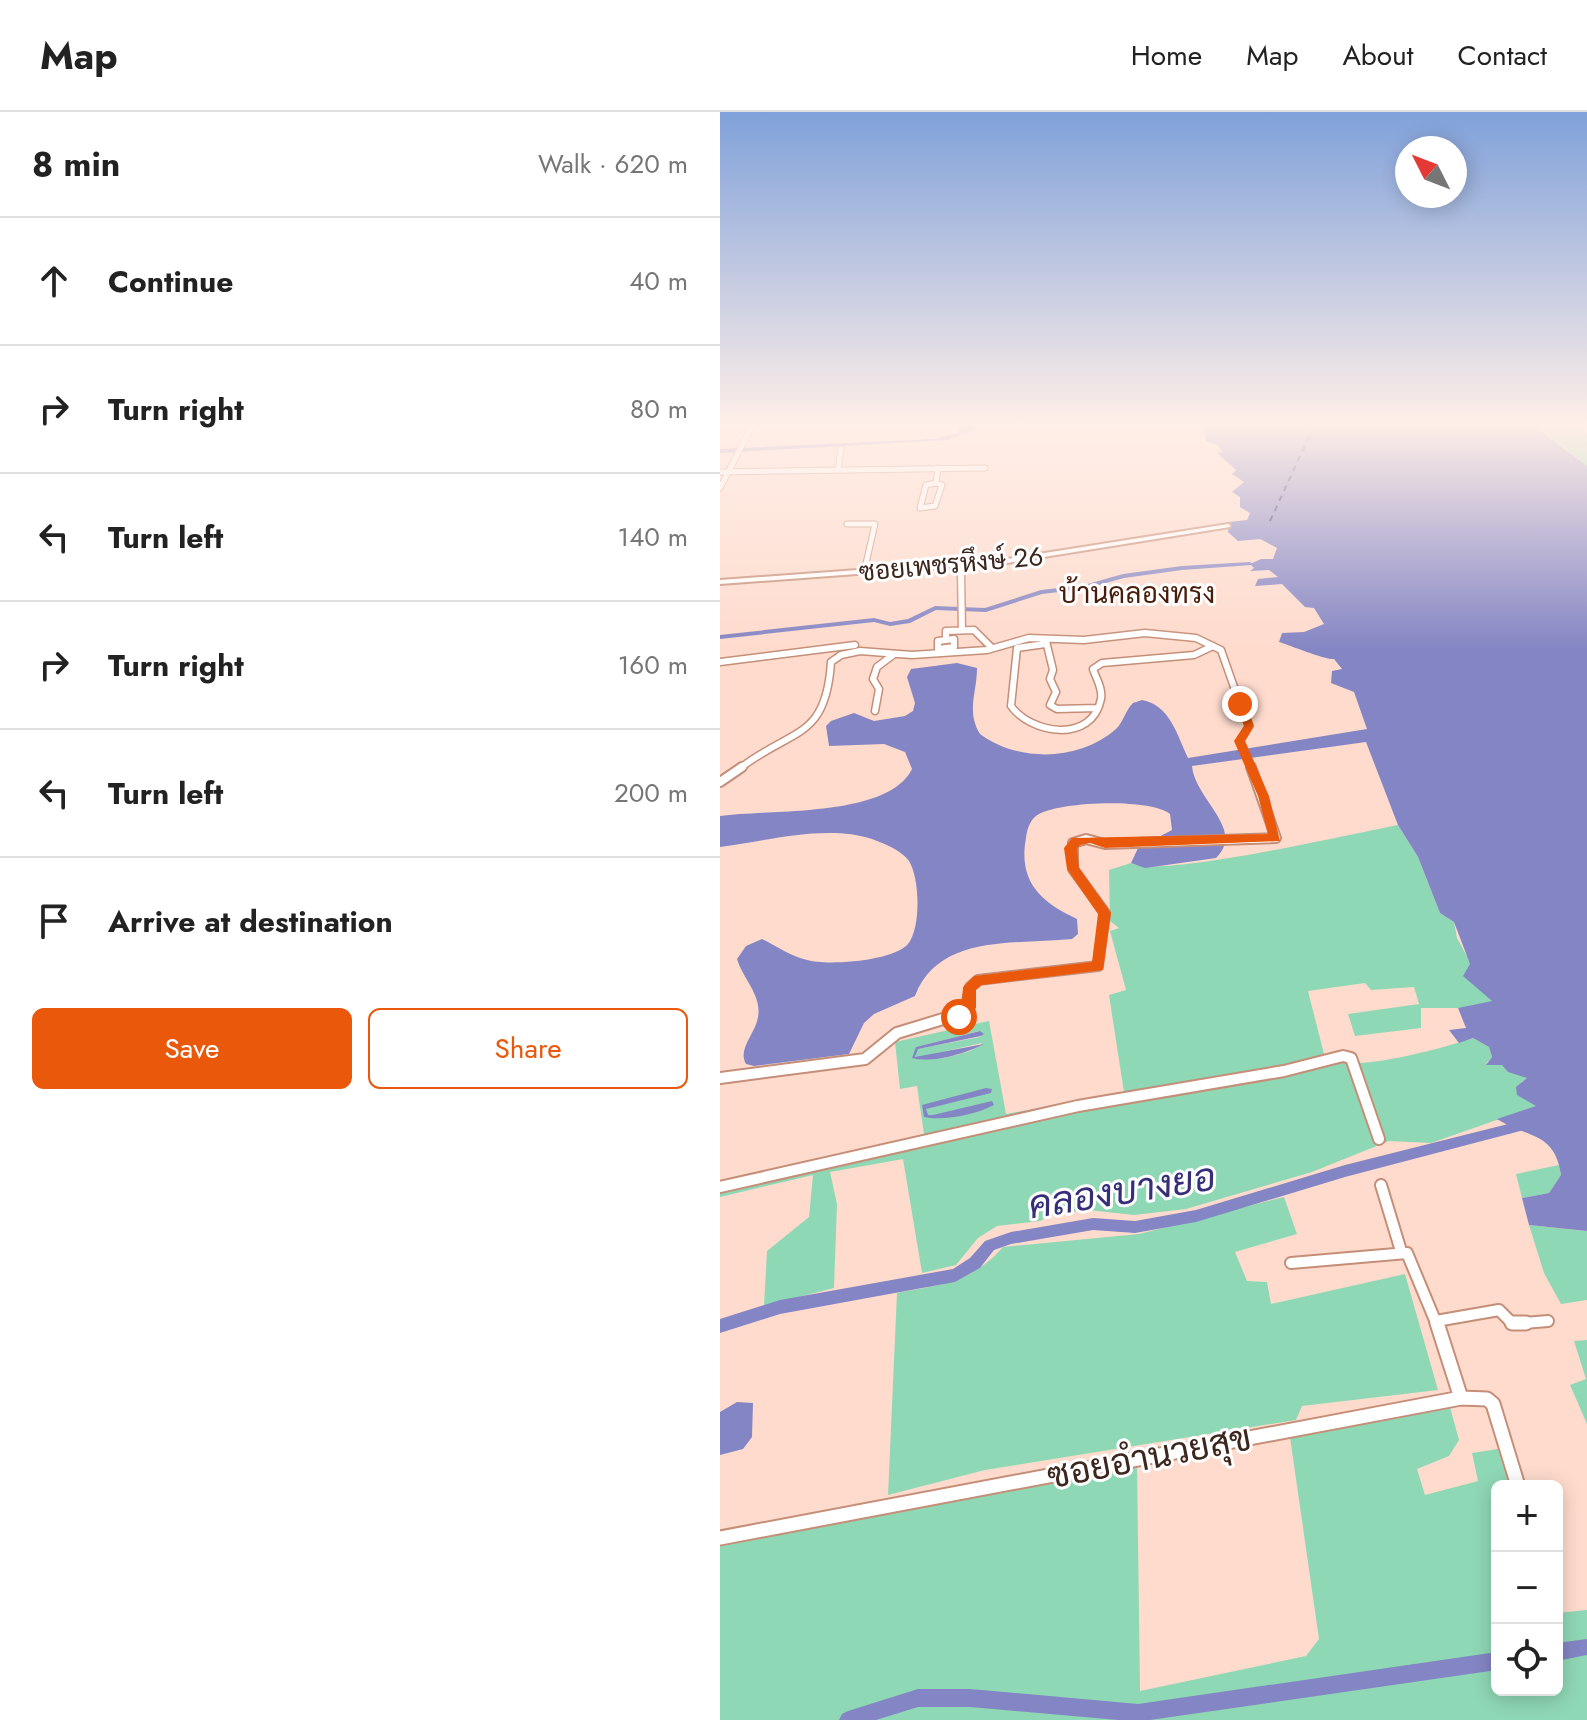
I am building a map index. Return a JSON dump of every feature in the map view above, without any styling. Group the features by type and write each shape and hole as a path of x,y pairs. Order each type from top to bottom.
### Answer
{"street":[{"path":"922,499 920,508 935,506 937,499"},
{"path":"847,524 875,524 864,572"},
{"name":"ซอยเพชรหึงษ์ 26","path":"720,582 961,565 1084,551 1228,526"},
{"path":"961,565 962,630"},
{"path":"946,640 946,631 979,629 992,648"},
{"path":"720,782 745,763 803,731 823,713 831,697 835,658 860,651 894,655 992,648 1015,640 1084,640 1156,633 1196,638 1225,656 1240,704 1230,705 1233,714 1244,712 1249,726 1240,741 1276,836 1260,841 1146,840 1105,844 1086,839 1076,841 1070,848 1073,869 1105,913 1098,966 978,980 970,987 966,1013 897,1033 865,1059 720,1078"},
{"path":"1047,640 1053,670 1050,679 1056,692 1051,701 1052,708 1098,708"},
{"path":"1047,640 1013,651 1016,684 1011,706 1015,716 1034,729 1056,730 1078,725 1098,708 1102,690 1093,673 1097,665 1194,655 1213,646"},
{"path":"720,662 855,645"},
{"path":"875,711 879,689 873,679 877,667 894,655"},
{"path":"720,1187 1078,1106 1284,1071 1343,1056 1351,1058 1379,1139"},
{"path":"1381,1185 1401,1251 1412,1259 1421,1292 1436,1321 1461,1398 1487,1399 1493,1404 1516,1480"},
{"path":"1291,1263 1364,1258 1401,1251"},
{"path":"1436,1321 1499,1310 1513,1324 1548,1321"},
{"name":"ซอยอำนวยสุข","path":"720,1538 1461,1398"}],"green space":[{"path":"1398,825 1418,857 1440,913 1454,922 1457,938 1492,1002 1467,1008 1421,1008 1421,1028 1355,1036 1348,1014 1419,1004 1414,987 1371,990 1365,983 1308,991 1324,1054 1341,1062 1369,1062 1426,1052 1473,1038 1489,1047 1492,1057 1486,1064 1502,1065 1528,1078 1521,1082 1537,1106 1431,1143 1389,1141 1312,1172 1186,1209 1134,1215 1088,1210 1055,1214 1040,1221 997,1226 978,1238 956,1265 922,1273 903,1159 830,1172 837,1204 834,1288 764,1306 767,1251 809,1217 813,1175 720,1197 720,1184 924,1134 917,1086 900,1089 895,1042 989,1021 1006,1114 1124,1092 1109,995 1126,990 1110,931 1119,928 1110,921 1109,870 1131,863 1177,865 1215,860","holes":["979,1031 983,1034 917,1049 915,1058 982,1043 970,1051 929,1059 913,1058 917,1047"]},
{"path":"1559,1165 1561,1175 1549,1193 1522,1198 1516,1174"},
{"path":"1284,1197 1297,1234 1235,1252 1247,1281 1267,1282 1271,1304 1405,1274 1438,1390 1302,1406 1296,1420 985,1470 888,1495 897,1293 968,1275 1003,1247 1139,1234"},
{"path":"1529,1225 1587,1231 1587,1300 1561,1304 1544,1273"},
{"path":"1587,1340 1587,1424 1570,1385 1586,1379 1574,1341"},
{"path":"1450,1407 1459,1440 1449,1456 1417,1469 1425,1495 1478,1481 1472,1453 1498,1449 1507,1480 1491,1480 1491,1696 1563,1696 1563,1612 1587,1610 1587,1720 720,1720 720,1545 1137,1463 1140,1691 1306,1656 1319,1639 1290,1437"}],"water":[{"path":"1240,499 1587,499 1587,1231 1529,1225 1522,1198 1549,1193 1561,1175 1558,1161 1546,1143 1497,1119 1536,1106 1517,1095 1516,1087 1527,1078 1508,1072 1502,1065 1486,1065 1492,1057 1489,1047 1473,1038 1459,1043 1449,1030 1466,1028 1458,1008 1492,1001 1463,976 1470,964 1454,922 1440,913 1418,857 1398,825 1366,742 1192,766 1195,779 1222,825 1225,836 1224,847 1216,858 1145,868 1131,863 1138,848 1172,830 1170,814 1144,805 1082,805 1063,807 1036,816 1029,826 1024,853 1029,878 1042,897 1077,919 1078,934 1072,939 982,946 942,961 926,976 915,996 874,1014 864,1023 849,1054 754,1066 746,1064 745,1047 757,1023 758,1009 755,994 737,959 746,946 762,939 789,953 817,962 860,961 889,955 908,944 912,937 918,903 909,861 882,843 854,835 816,833 720,847 720,816 854,804 899,785 912,769 905,752 884,744 829,746 826,726 831,721 854,713 874,721 905,716 913,711 915,703 907,677 911,669 957,663 977,668 973,710 980,734 1013,750 1031,754 1067,752 1101,740 1119,726 1133,703 1142,700 1152,703 1166,714 1188,758 1367,729 1354,692 1331,683 1332,671 1342,669 1334,659 1279,642 1282,633 1304,632 1324,624 1314,608 1305,607 1282,584 1255,586 1258,579 1278,577 1269,570 1250,571 1254,568 1250,564 1261,559 1273,559 1277,548 1260,539 1238,541 1228,532 1229,522 1247,520 1250,513 1240,507"},
{"path":"980,1031 984,1034 981,1036 918,1049 915,1057 984,1044 977,1047 939,1059 912,1058 916,1047"},
{"path":"992,1089 991,1093 926,1109 928,1115 992,1101 994,1105 959,1116 924,1117 922,1105"},
{"path":"737,1402 753,1403 752,1437 743,1449 720,1455 720,1412"}],"waterway":[{"path":"720,637 874,620 890,624 910,621 935,608 986,610 1041,592 1084,587 1123,576 1182,568 1250,564"},
{"name":"คลองบางยอ","path":"720,1326 780,1307 955,1275 975,1263 990,1245 1011,1238 1093,1224 1135,1227 1196,1216 1345,1171 1524,1125"},
{"path":"1563,1651 1587,1647"},
{"path":"848,1720 918,1698 970,1698 1138,1713 1491,1662"}],"ferry route":[{"path":"1270,521 1280,499"}],"district":[{"name":"บ้านคลองทรง","path":"1137,593"}],"route":[{"path":"959,1017 969,1008 970,987 978,980 1094,968 1101,962 1105,913 1073,869 1070,848 1076,841 1091,839 1105,844 1146,840 1255,841 1276,838 1263,796 1240,741 1249,726 1244,712 1250,712 1246,704 1240,704"}]}
